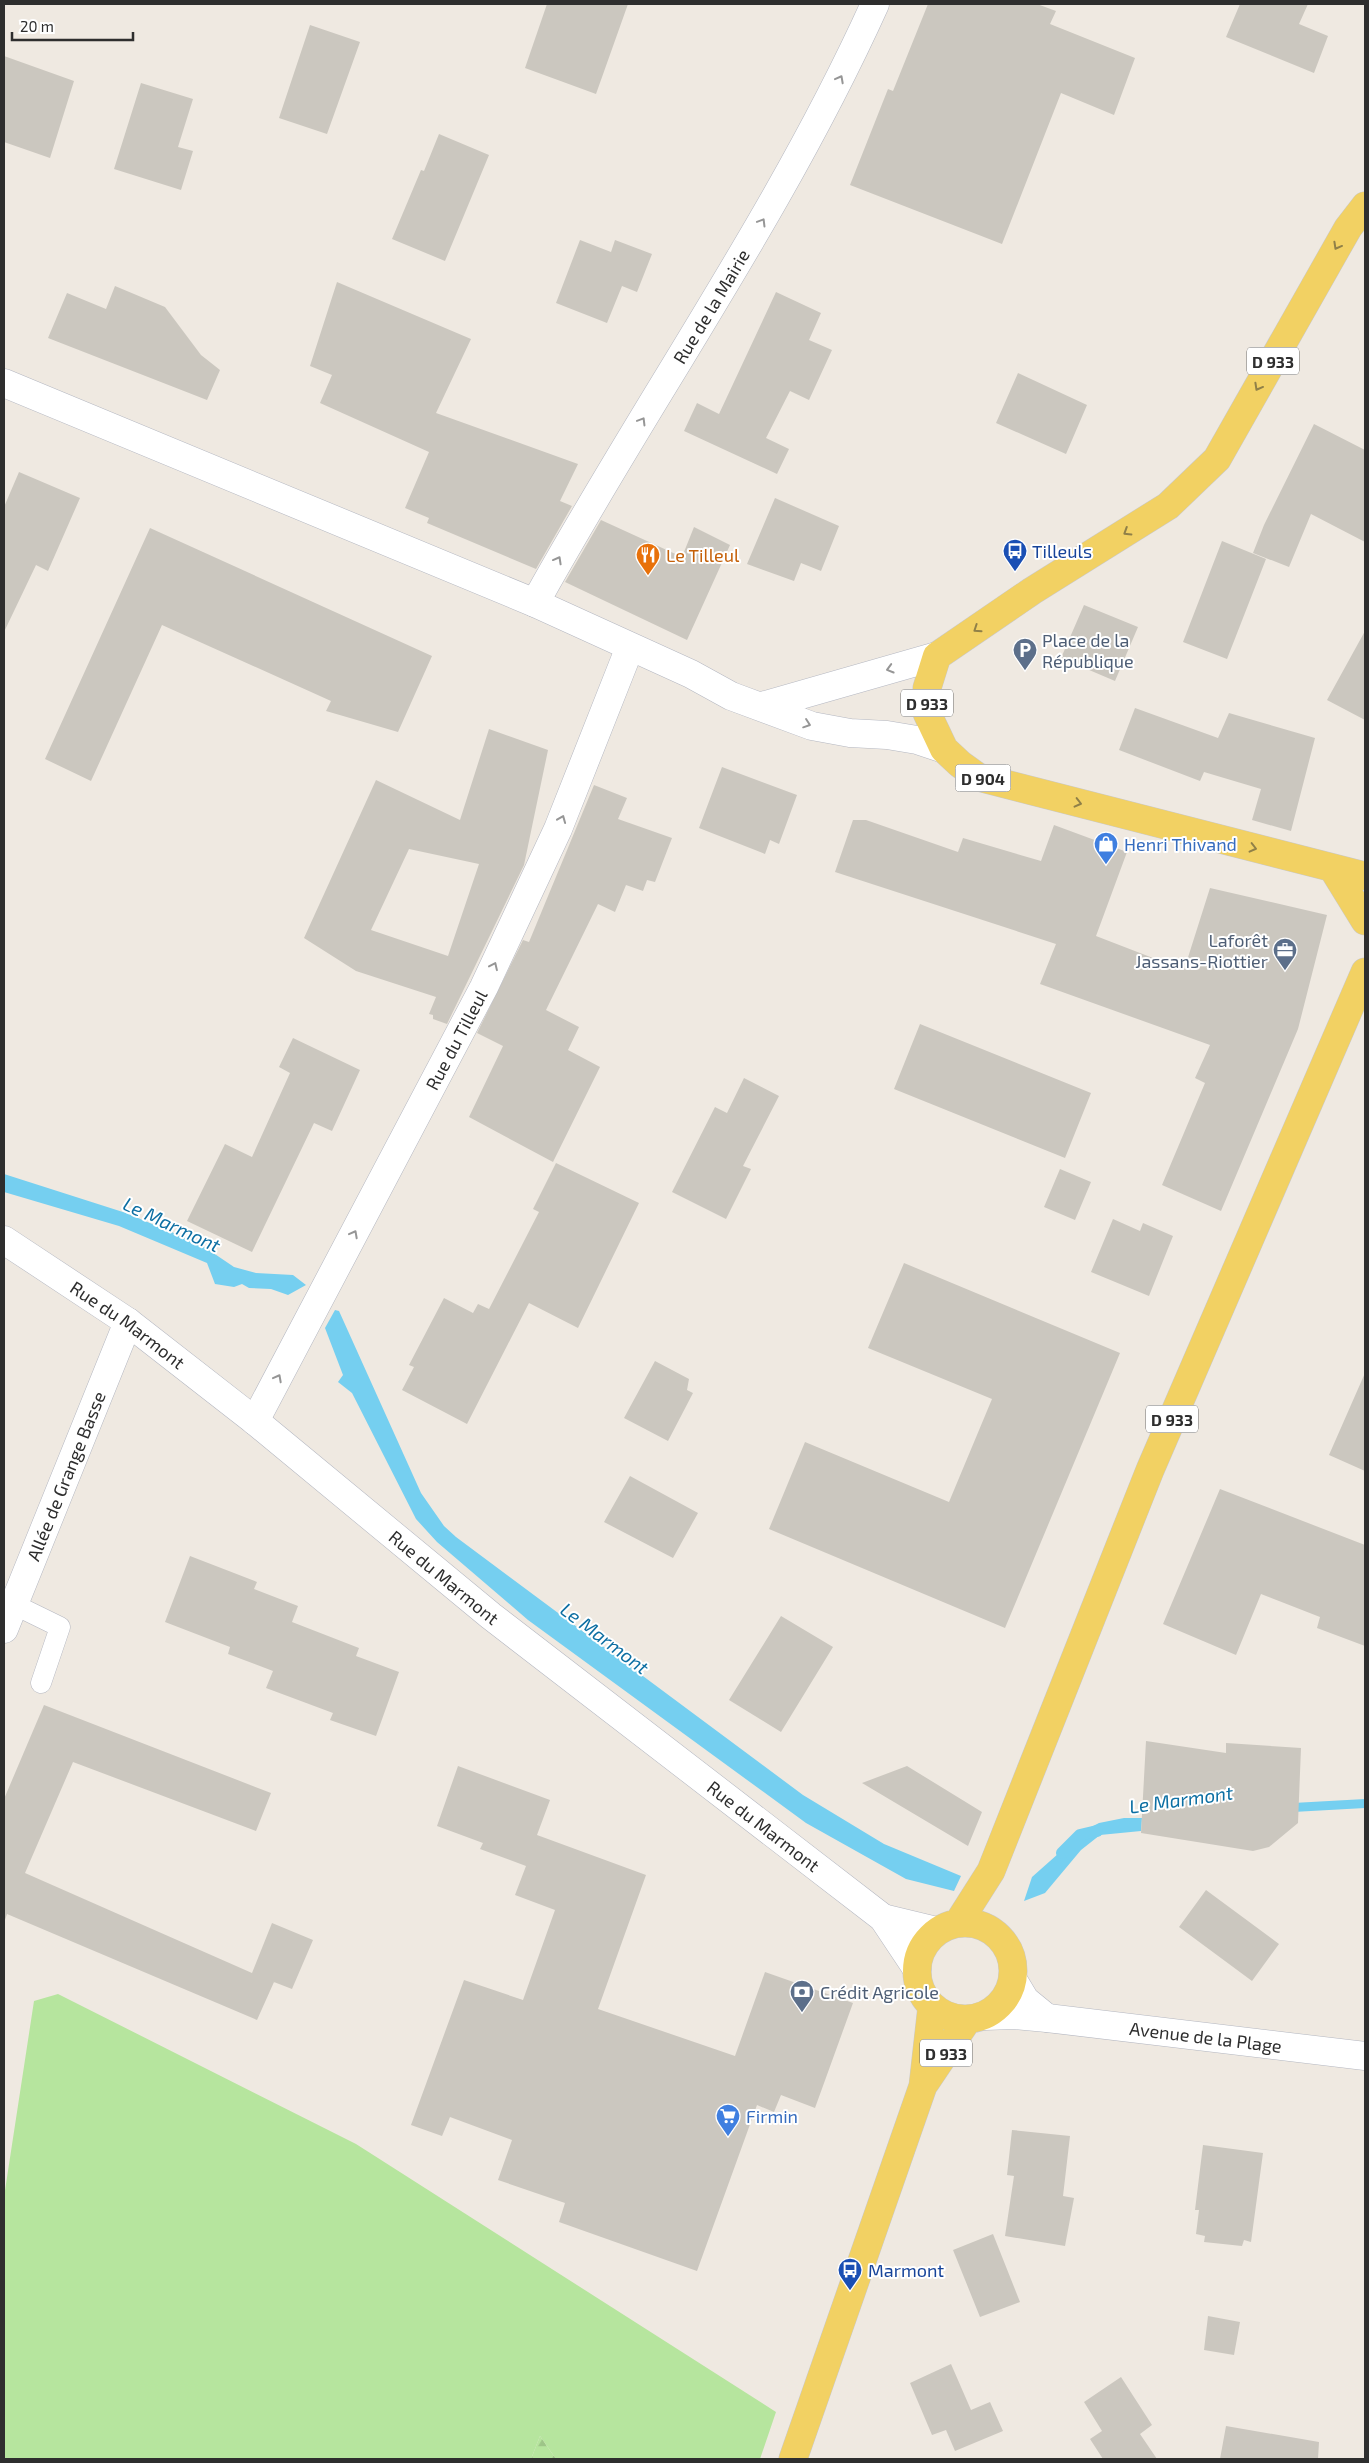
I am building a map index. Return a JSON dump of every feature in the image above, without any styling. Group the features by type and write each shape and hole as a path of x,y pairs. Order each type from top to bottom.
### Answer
{"main road":[{"name":"D 933","path":"944,749 927,713 927,688 937,656 1017,602 1168,506 1218,459 1348,228 1365,206"},
{"name":"D 904","path":"944,749 978,777 1365,876"},
{"path":"1333,869 1365,921"},
{"name":"D 933","path":"948,1927 991,1871 1150,1470 1365,972"},
{"name":"D 933","path":"991,1871 992,1903 1000,1937"},
{"path":"980,1925 1000,1937 1009,1950 1014,1965 1013,1980 1008,1995 998,2007 977,2018 955,2018 932,2006 923,1996 917,1969 920,1954 927,1941 948,1927 980,1925"},
{"name":"D 933","path":"793,2459 923,2086 932,2006"},
{"name":"D 933","path":"923,2086 977,2018"}],"street":[{"name":"Rue de la Mairie","path":"535,603 574,533 777,197 847,65 875,4"},
{"name":"D 904","path":"4,383 535,603 691,674 731,696 812,726 850,733 894,736 944,749"},
{"name":"Rue du Tilleul","path":"255,1421 484,986 558,829 630,647"},
{"path":"762,706 937,656"},
{"name":"Rue du Marmont","path":"4,1240 128,1322 255,1421 491,1616 882,1918 917,1969"},
{"name":"Allée de Grange Basse","path":"4,1629 128,1322"},
{"name":"Rue du Marmont","path":"882,1918 948,1927"},
{"path":"1013,1980 1025,2000 1047,2018"},
{"name":"Avenue de la Plage","path":"977,2018 1013,2015 1047,2018 1365,2056"}],"lane":[{"path":"13,1604 60,1627 41,1683"}],"green space":[{"path":"58,1994 356,2144 776,2412 760,2459 556,2459 540,2436 531,2459 4,2459 4,2197 34,2001"},
{"path":"540,2436 556,2459 531,2459"}],"water":[{"path":"4,1174 126,1213 200,1244 234,1267 256,1273 293,1275 306,1285 288,1295 271,1289 249,1288 242,1284 234,1287 215,1284 207,1263 119,1226 4,1192"},
{"path":"335,1310 339,1311 421,1493 444,1526 456,1537 803,1795 884,1844 961,1876 954,1891 906,1879 806,1823 528,1620 437,1542 416,1519 352,1393 338,1382 343,1375 325,1328"},
{"path":"1365,1799 1365,1808 1293,1812 1293,1803"},
{"path":"1124,1818 1142,1818 1141,1831 1100,1835 1081,1850 1045,1893 1024,1901 1032,1877 1085,1830 1099,1823"}],"building":[{"path":"547,4 628,4 596,94 525,68"},
{"path":"928,4 1037,4 1056,11 1050,24 1135,58 1114,115 1061,93 1002,244 850,185 888,89 893,91"},
{"path":"1240,4 1308,4 1299,24 1328,36 1314,73 1226,37"},
{"path":"310,25 360,42 327,134 279,118"},
{"path":"4,56 74,81 50,158 4,142"},
{"path":"141,83 193,99 178,147 193,151 181,190 114,169"},
{"path":"439,134 489,155 445,261 392,239 421,170 424,171"},
{"path":"580,240 611,252 615,240 652,254 637,292 622,286 607,323 556,303"},
{"path":"337,282 471,339 436,413 578,464 560,501 572,506 536,569 427,523 429,518 405,508 429,452 320,403 332,375 310,366"},
{"path":"115,286 165,307 201,355 220,370 207,400 48,338 67,293 106,309"},
{"path":"776,292 821,313 809,340 832,350 809,400 790,391 766,438 789,449 777,474 684,431 697,403 719,414"},
{"path":"1018,373 1087,405 1066,454 996,423"},
{"path":"1314,424 1365,450 1365,542 1311,514 1289,567 1253,553 1264,525"},
{"path":"19,472 80,498 48,571 36,565 4,632 4,507"},
{"path":"775,498 839,526 821,571 801,563 794,581 747,564"},
{"path":"601,520 682,557 694,527 730,545 687,640 565,582"},
{"path":"150,528 432,656 398,732 326,711 331,701 162,625 91,781 45,759"},
{"path":"1222,541 1266,559 1227,659 1183,642"},
{"path":"1084,605 1138,627 1115,681 1061,658"},
{"path":"1365,631 1365,720 1327,700"},
{"path":"1135,708 1218,738 1229,713 1315,738 1291,831 1252,820 1261,789 1204,772 1200,781 1119,750"},
{"path":"489,729 548,750 524,865 447,1024 433,1019 433,1015 429,1014 436,997 356,971 304,938 376,780 460,820","holes":["409,849 479,864 448,956 371,930"]},
{"path":"722,767 797,795 779,844 770,840 765,854 699,828"},
{"path":"594,785 627,798 618,819 672,838 655,882 647,880 643,891 626,885 615,912 598,904 546,1010 579,1027 568,1050 600,1067 553,1162 469,1117 503,1046 477,1033 523,940 529,942"},
{"path":"853,820 866,820 958,852 963,838 1041,861 1054,825 1127,852 1096,936 1184,970 1210,888 1327,915 1298,1029 1221,1211 1162,1185 1205,1083 1195,1078 1210,1045 1040,984 1056,944 835,872"},
{"path":"920,1024 1091,1093 1065,1158 894,1089"},
{"path":"293,1038 360,1070 332,1131 314,1123 252,1252 187,1221 225,1144 252,1157 290,1073 279,1067"},
{"path":"744,1078 779,1096 743,1166 751,1169 726,1219 672,1192 715,1107 727,1113"},
{"path":"556,1163 639,1203 578,1328 529,1303 467,1424 402,1390 414,1367 409,1365 444,1298 473,1313 478,1304 489,1309 539,1212 533,1209"},
{"path":"1060,1169 1091,1182 1075,1220 1044,1207"},
{"path":"1113,1219 1140,1231 1143,1223 1173,1236 1149,1296 1091,1272"},
{"path":"904,1263 1120,1353 1005,1628 769,1529 805,1442 949,1502 992,1399 868,1348"},
{"path":"655,1361 689,1379 687,1390 693,1393 668,1441 624,1418"},
{"path":"1365,1373 1365,1471 1329,1455"},
{"path":"630,1476 698,1513 673,1558 604,1522"},
{"path":"1220,1489 1365,1545 1365,1646 1317,1628 1320,1617 1261,1594 1236,1655 1163,1624"},
{"path":"190,1556 257,1582 254,1589 298,1606 292,1622 359,1648 356,1656 399,1672 376,1736 330,1720 333,1713 266,1688 273,1671 228,1654 230,1647 165,1622"},
{"path":"781,1616 833,1647 781,1732 729,1700"},
{"path":"44,1705 271,1793 256,1831 73,1762 25,1873 252,1973 272,1923 313,1940 292,1989 274,1982 257,2020 7,1914 4,1923 4,1799"},
{"path":"1146,1741 1226,1753 1226,1743 1301,1748 1298,1823 1269,1847 1253,1851 1141,1833"},
{"path":"458,1766 550,1800 537,1835 646,1875 598,2009 735,2056 765,1972 853,2003 815,2108 781,2095 774,2112 757,2105 697,2271 559,2222 565,2203 498,2180 512,2140 450,2117 442,2136 411,2125 464,1980 523,2000 555,1910 515,1895 526,1866 480,1849 483,1843 437,1826"},
{"path":"907,1766 982,1812 968,1846 862,1783"},
{"path":"1206,1890 1279,1944 1252,1981 1179,1927"},
{"path":"1012,2130 1070,2136 1063,2196 1074,2198 1065,2246 1005,2236 1014,2176 1007,2175"},
{"path":"1203,2145 1263,2153 1251,2242 1244,2240 1242,2246 1204,2242 1205,2236 1196,2234 1199,2210 1195,2210"},
{"path":"993,2234 1020,2302 980,2317 953,2250"},
{"path":"1208,2316 1240,2322 1234,2355 1204,2350"},
{"path":"951,2364 971,2410 990,2402 1003,2431 955,2451 946,2430 932,2435 910,2383"},
{"path":"1121,2377 1152,2425 1140,2434 1157,2459 1103,2459 1090,2439 1102,2431 1084,2402"},
{"path":"1226,2426 1319,2442 1318,2459 1220,2459"}],"waterway":[{"name":"Le Marmont","path":"1062,1853 1080,1835 1097,1831"}],"place":[{"name":"Tilleuls","path":"1015,572"},
{"name":"Le Tilleul","path":"648,576"},
{"name":"Place de la République","path":"1025,671"},
{"name":"Henri Thivand","path":"1106,865"},
{"name":"Laforêt Jassans-Riottier","path":"1285,971"},
{"name":"Crédit Agricole","path":"802,2013"},
{"name":"Firmin","path":"728,2137"},
{"name":"Marmont","path":"850,2291"}]}
